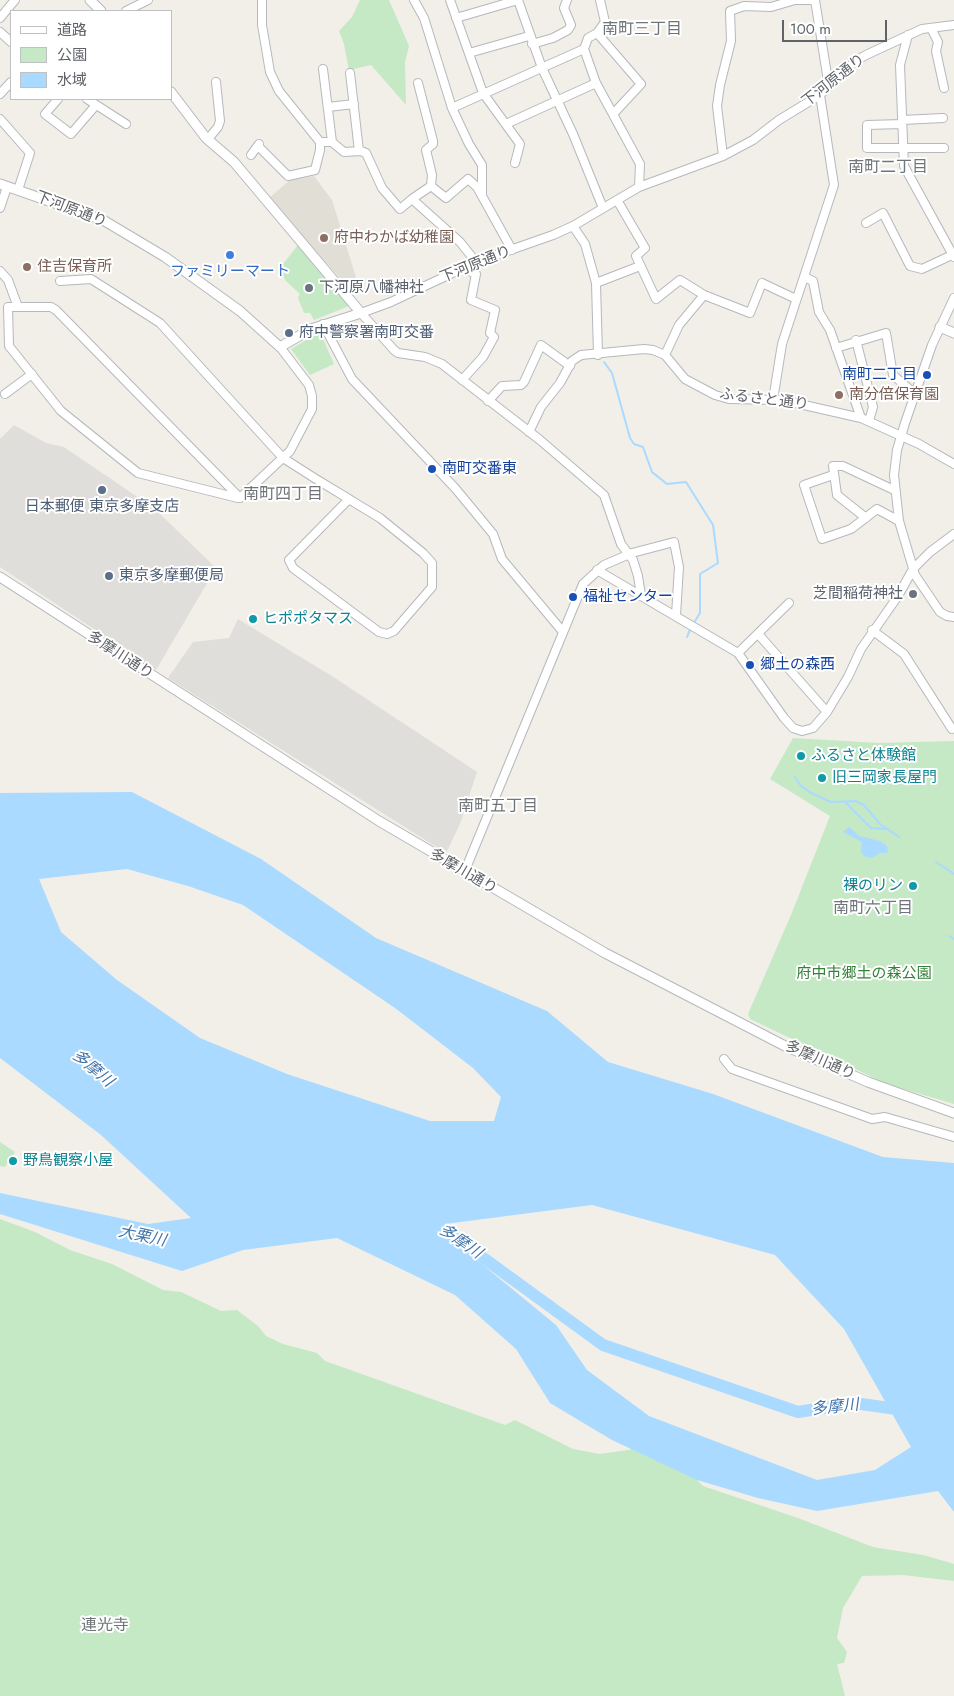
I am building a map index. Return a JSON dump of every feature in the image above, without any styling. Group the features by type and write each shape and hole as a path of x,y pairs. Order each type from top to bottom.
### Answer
{"street":[{"path":"0,18 15,0"},
{"path":"90,0 100,10"},
{"path":"128,10 148,0"},
{"path":"251,155 259,144 288,176 315,170 320,150 320,142 279,90 270,72 264,44 262,0"},
{"path":"414,0 424,18 443,87 469,144 482,165 482,195"},
{"path":"450,0 483,93 520,144 515,163"},
{"path":"456,18 518,0 532,44 573,134 603,208"},
{"path":"532,44 553,38 568,30 571,24 564,8 567,0"},
{"path":"600,0 605,22 596,33 588,38 584,49 596,83 640,164 639,187"},
{"path":"723,156 717,106 731,41 730,11 740,4 771,7 795,0 814,0 829,87"},
{"name":"下河原通り","path":"4,185 103,220 158,252 240,311 280,347 299,335 323,324 391,302 476,262 573,226 639,187 723,156 753,140 779,120 820,94 854,62 908,35 931,28 954,25"},
{"path":"931,28 938,42 936,51 944,88"},
{"path":"0,32 10,41"},
{"path":"596,33 641,84 614,114"},
{"path":"866,223 883,213 910,266 922,269 953,256 904,166 900,65 908,35"},
{"path":"469,53 529,36"},
{"path":"452,108 584,49"},
{"path":"323,69 332,142"},
{"path":"350,73 359,151"},
{"path":"0,94 10,83"},
{"path":"418,83 433,141 433,144 426,150 432,175 431,186"},
{"path":"506,124 596,83"},
{"path":"208,139 218,127 220,121 214,86"},
{"path":"172,93 208,139 234,162 398,353 436,361 529,432 604,495 621,544 633,560 641,595"},
{"path":"773,400 782,344 834,185 820,94"},
{"path":"57,100 45,114 71,134 96,104"},
{"path":"89,100 126,124"},
{"path":"328,107 354,104"},
{"path":"943,118 867,125 867,148 944,148"},
{"path":"0,119 30,153 18,190"},
{"path":"320,142 332,142 344,152 359,151 366,153 382,188 400,209 431,186"},
{"path":"431,186 446,198 468,179 477,187 482,195 512,250"},
{"path":"0,208 4,185"},
{"path":"412,199 460,242 476,262"},
{"path":"617,200 646,248 636,256 656,299 680,280 704,295 750,313 762,283 796,299"},
{"path":"573,226 585,244 596,283 598,355"},
{"path":"596,283 640,266"},
{"path":"462,380 483,357 494,337 490,333 495,310 471,300 476,274 463,268"},
{"path":"0,271 8,280 18,307"},
{"path":"804,277 813,281 819,312 830,330 861,418"},
{"path":"60,281 91,279 160,323 283,458 380,518 423,553 432,564 432,587 394,631 386,634 379,632 293,568 289,560 349,499"},
{"path":"529,432 541,407 560,383 570,366 581,355 598,355 644,349 653,350 665,355 679,325 704,295"},
{"path":"954,298 940,327 901,435 894,476 894,490 899,521 913,569 920,584 940,612 954,617"},
{"path":"8,307 51,307 56,310 240,498 138,473 61,412 9,346 8,307"},
{"path":"323,324 352,379 455,488 493,534 502,559 563,632"},
{"path":"940,327 954,333"},
{"path":"836,348 856,340 886,333 893,375 915,394"},
{"path":"856,340 873,406 869,421"},
{"path":"488,401 502,386 520,385 524,382 541,345 570,366"},
{"path":"240,498 283,458 309,417 312,396 304,377 280,347"},
{"name":"ふるさと通り","path":"665,355 685,379 715,395 730,399 773,400 829,409 861,418 901,435 954,464"},
{"path":"5,394 32,374"},
{"path":"866,518 837,495 833,466 843,466 894,490"},
{"path":"833,474 804,485 822,539 851,529 877,509 899,521"},
{"path":"597,570 738,653 793,728 798,731 808,730 817,724 827,712 848,677 872,630 898,596 913,569 930,552 954,534"},
{"path":"464,873 584,584 597,570 629,556 674,542 679,568 676,615"},
{"name":"多摩川通り","path":"0,577 306,776 464,873 637,971 785,1046 868,1082 954,1113"},
{"path":"738,653 789,603"},
{"path":"872,630 904,654 952,729"},
{"path":"759,634 827,712"},
{"path":"724,1059 732,1069 872,1119 885,1117 954,1137"}],"shaded area":[{"name":"府中わかば幼稚園","path":"314,176 332,200 356,277 345,284 269,198 290,180"},
{"path":"14,425 46,443 64,447 155,509 216,568 156,670 0,567 0,439"},
{"path":"238,619 335,678 477,772 460,824 446,853 168,678 193,642 229,638"}],"green space":[{"path":"360,0 389,0 409,46 405,62 406,105 371,65 349,70 344,44 339,31 352,17"},
{"path":"298,245 316,267 320,266 331,276 328,281 349,306 314,320 310,313 304,313 298,298 300,294 286,281 279,269"},
{"path":"320,332 334,364 310,375 291,349"},
{"name":"府中市郷土の森公園","path":"793,738 879,743 954,741 954,1104 887,1084 750,1019 748,1014 791,915 830,816 770,779"},
{"path":"0,1142 15,1152 5,1167 0,1166"},
{"path":"0,1219 35,1232 70,1250 112,1264 163,1290 181,1292 221,1311 237,1310 258,1326 266,1336 283,1344 317,1353 325,1361 505,1425 515,1420 573,1449 600,1454 648,1445 670,1452 703,1486 798,1518 873,1547 923,1555 954,1564 954,1581 903,1575 862,1576 843,1608 837,1638 847,1652 844,1663 837,1664 845,1696 0,1696"}],"water":[{"name":"大栗川","path":"132,792 261,859 376,938 547,1011 608,1062 713,1094 883,1157 954,1163 954,1512 938,1491 817,1511 758,1498 697,1480 612,1440 550,1403 516,1349 455,1295 337,1238 243,1250 182,1271 0,1214 0,1193 148,1224 191,1218 101,1135 0,1058 0,793","holes":["127,869 188,886 243,905 395,1008 473,1068 501,1097 494,1121 430,1121 287,1074 200,1038 117,980 61,932 39,879","592,1205 775,1255 844,1329 911,1447 875,1470 817,1480 649,1416 587,1370 556,1325 483,1265 429,1226"]},
{"path":"849,827 859,836 880,841 887,846 888,853 880,853 872,858 864,856 861,852 862,842 843,832"}],"waterway":[{"path":"604,362 612,373 630,438 634,444 643,447 652,472 667,484 686,482 713,525 718,563 700,574 700,613 695,621"},
{"path":"687,637 690,630"},
{"path":"795,777 801,786 811,793 831,802 855,801 864,805 880,824 899,837"},
{"path":"845,802 871,828 887,829"},
{"path":"936,862 954,874"},
{"path":"949,936 954,939"},
{"name":"多摩川","path":"420,1223 438,1225 603,1345 798,1412 854,1403 904,1410"}],"place":[{"name":"府中わかば幼稚園","path":"324,238"},
{"name":"ファミリーマート","path":"230,255"},
{"name":"住吉保育所","path":"27,267"},
{"name":"下河原八幡神社","path":"309,288"},
{"name":"府中警察署南町交番","path":"289,333"},
{"name":"南町二丁目","path":"927,375"},
{"name":"南分倍保育園","path":"839,395"},
{"name":"南町交番東","path":"432,469"},
{"name":"日本郵便 東京多摩支店","path":"102,490"},
{"name":"東京多摩郵便局","path":"109,576"},
{"name":"芝間稲荷神社","path":"913,594"},
{"name":"福祉センター","path":"573,597"},
{"name":"ヒポポタマス","path":"253,619"},
{"name":"郷土の森西","path":"750,665"},
{"name":"ふるさと体験館","path":"801,756"},
{"name":"旧三岡家長屋門","path":"822,778"},
{"name":"裸のリン","path":"913,886"},
{"name":"野鳥観察小屋","path":"13,1161"}],"district":[{"name":"南町三丁目","path":"642,30"},
{"name":"南町二丁目","path":"888,168"},
{"name":"南町四丁目","path":"283,495"},
{"name":"南町五丁目","path":"498,807"},
{"name":"南町六丁目","path":"873,909"},
{"name":"連光寺","path":"105,1626"}]}
